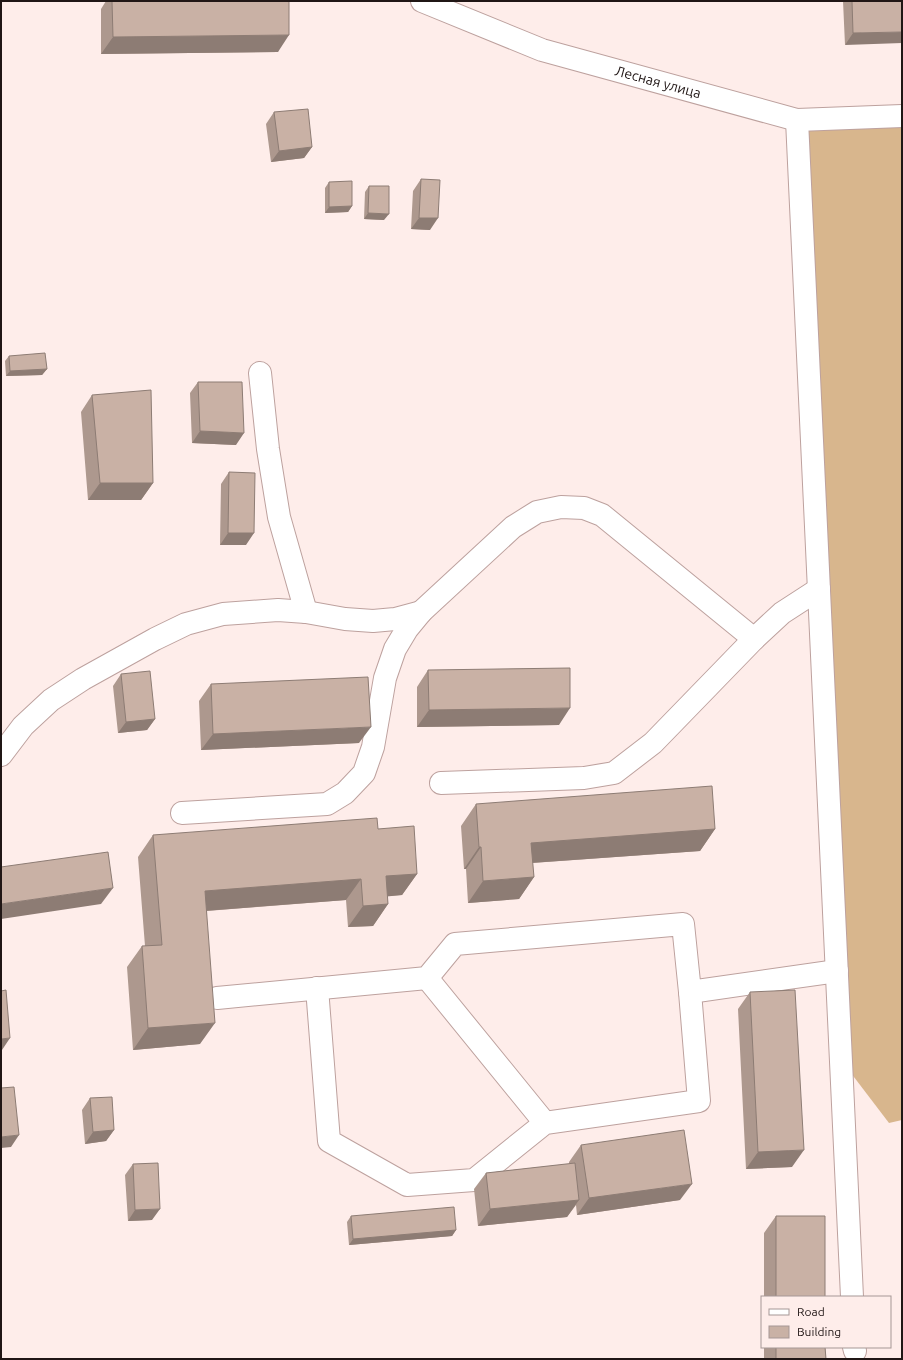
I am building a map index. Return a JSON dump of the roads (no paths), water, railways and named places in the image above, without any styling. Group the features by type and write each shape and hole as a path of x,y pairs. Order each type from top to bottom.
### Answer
{"street":[{"name":"Лесная улица","path":"422,1 542,50 797,120 902,116"},
{"path":"797,120 852,1296"},
{"path":"260,373 268,449 279,517 306,612"},
{"path":"182,813 327,804 345,793 364,772 373,747 385,678 394,648 421,612 513,527 537,512 561,507 584,508 602,514 754,638"},
{"path":"441,783 584,778 614,772 653,743 754,638 782,613 819,589"},
{"path":"1,755 23,726 51,700 83,679 155,639 186,624 223,614 278,610 306,612 345,619 373,621 394,619 421,612"},
{"path":"217,998 318,988 427,978 455,944 684,924 699,1101 545,1123 474,1180 407,1185 329,1141 318,988"},
{"path":"690,992 837,971"},
{"path":"427,978 545,1123"}]}
